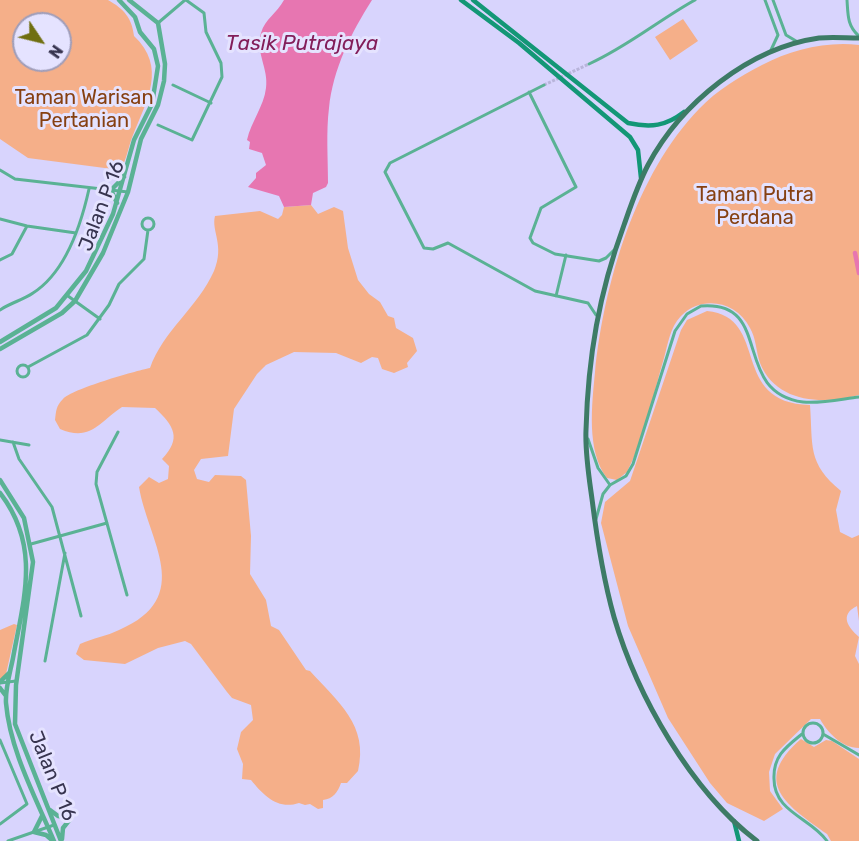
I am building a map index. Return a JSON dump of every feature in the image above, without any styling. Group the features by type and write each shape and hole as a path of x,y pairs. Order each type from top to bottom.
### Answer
{"main road":[{"path":"461,0 519,43 630,137 638,150 641,178"},
{"path":"473,0 628,123 647,127 663,125 697,103"},
{"path":"757,841 734,821 684,760 649,702 623,645 614,616 595,524 585,432 591,354 596,315 615,249 641,178 660,145 697,103 727,77 768,54 820,38 859,37"},
{"path":"734,821 739,841"}],"street":[{"name":"Jalan P 16","path":"0,342 39,320 69,296 99,247 121,191 134,140 152,104 158,66 147,38 140,32 140,26 129,8 119,0"},
{"path":"129,0 158,23 186,0 204,13 206,32 221,63 221,83 192,140 158,125"},
{"path":"589,64 621,48 662,19 695,0"},
{"path":"765,0 778,35 768,54"},
{"path":"773,0 786,35 801,43"},
{"path":"847,0 849,21 852,30 859,37"},
{"path":"140,26 143,21 152,18"},
{"name":"Jalan P 16","path":"0,349 43,325 75,301 103,253 128,192 141,139 158,105 164,81 164,57 158,23"},
{"path":"147,38 158,33"},
{"path":"173,85 211,103"},
{"path":"544,85 390,164 385,172 424,248 433,249 448,243 535,291 588,303 596,315"},
{"path":"529,93 576,187 541,208 530,238 538,248 599,261 615,249"},
{"path":"0,170 15,179 128,192"},
{"path":"111,190 126,175"},
{"path":"0,310 34,293 48,280 76,233 89,189"},
{"path":"111,190 117,203"},
{"path":"28,367 27,375 21,377 18,375 19,366 28,367 87,335 100,319 119,284 144,259 148,230 154,224 147,218 142,225 148,230"},
{"path":"0,219 27,226 76,233"},
{"path":"0,260 12,254 27,226"},
{"path":"556,296 566,255"},
{"path":"69,296 100,319"},
{"path":"595,524 602,497 610,485 626,476 633,464 679,322 701,306 725,309 739,318 754,348 756,366 761,376 778,392 805,402 859,397"},
{"path":"118,432 96,478 127,595"},
{"path":"585,432 598,468 610,485"},
{"path":"0,440 29,445"},
{"path":"13,442 19,459 52,507 81,616"},
{"name":"Jalan P 16","path":"0,480 17,503 24,518 31,544 33,571 16,683 15,724 62,841"},
{"path":"0,486 17,503"},
{"name":"Jalan P 16","path":"1,494 18,522 28,568 6,699 9,725 53,841"},
{"path":"31,544 107,523"},
{"path":"45,661 65,552"},
{"path":"0,685 11,671"},
{"path":"0,685 16,683"},
{"path":"0,685 6,699"},
{"path":"827,841 787,808 775,790 774,769 777,759 787,745 802,734 806,725 813,723 819,725 823,734 859,755"},
{"path":"802,734 805,740 814,743 820,740 823,734"},
{"path":"0,740 27,804 0,824"},
{"path":"47,808 58,816 71,818 63,828 62,841"},
{"path":"34,832 40,823 42,813"},
{"path":"8,841 54,825"},
{"path":"34,832 46,835 53,841"}],"green space":[{"name":"Taman Warisan Pertanian","path":"0,0 108,0 119,7 129,19 134,36 150,60 152,72 144,109 120,170 28,158 0,139"},
{"path":"683,19 698,41 670,60 655,37"},
{"name":"Taman Putra Perdana","path":"834,44 859,45 859,395 816,400 789,393 767,376 760,363 752,332 744,319 728,307 708,303 699,305 689,309 681,316 672,330 644,430 627,472 617,480 607,478 596,455 592,427 599,338 615,267 641,197 657,165 677,135 699,109 737,79 773,60 797,51"},
{"path":"311,205 318,214 334,207 343,211 348,248 358,280 369,294 380,302 388,316 394,318 396,328 413,338 417,351 407,363 408,367 394,373 382,369 378,358 372,357 361,363 336,353 294,352 266,365 257,374 234,409 228,456 201,459 194,470 197,479 209,482 215,475 241,476 246,480 251,536 250,574 266,600 271,626 279,630 306,670 310,671 340,704 355,727 359,740 358,771 347,783 341,783 332,797 323,800 323,808 318,809 310,804 284,805 278,803 266,796 251,780 242,779 243,764 237,749 241,732 253,720 251,705 232,698 191,644 185,641 158,648 125,664 84,660 76,654 80,644 110,634 142,617 156,601 162,584 161,566 139,487 149,477 159,483 168,479 169,466 162,459 174,438 171,427 155,408 122,407 94,428 80,433 60,429 55,420 59,404 78,390 150,368 163,342 199,296 214,271 218,254 215,216 260,211 278,219 284,207"},
{"path":"707,311 726,317 739,328 758,376 768,390 785,401 810,405 812,443 817,462 822,472 841,491 836,510 840,532 852,538 859,535 859,621 857,606 848,613 847,621 859,637 855,656 859,664 859,748 841,743 820,719 811,719 775,754 769,772 770,791 783,809 764,821 727,803 710,783 668,718 628,626 601,523 605,502 630,481 681,330 687,320"},
{"path":"14,624 17,625 6,674 0,680 0,630"},
{"path":"801,739 814,747 826,740 832,741 859,759 859,841 831,841 827,834 799,814 780,792 777,781 778,768 786,755"}],"water":[{"name":"Tasik Putrajaya","path":"284,0 372,0 350,38 334,79 328,117 328,183 326,187 313,193 311,205 284,207 279,196 248,187 256,178 256,173 266,165 262,153 249,149 250,142 247,140 266,88 266,74 260,47 261,33 265,24"}],"waterway":[{"path":"855,253 859,273"}],"tunnel":[{"path":"544,85 589,64"}]}
